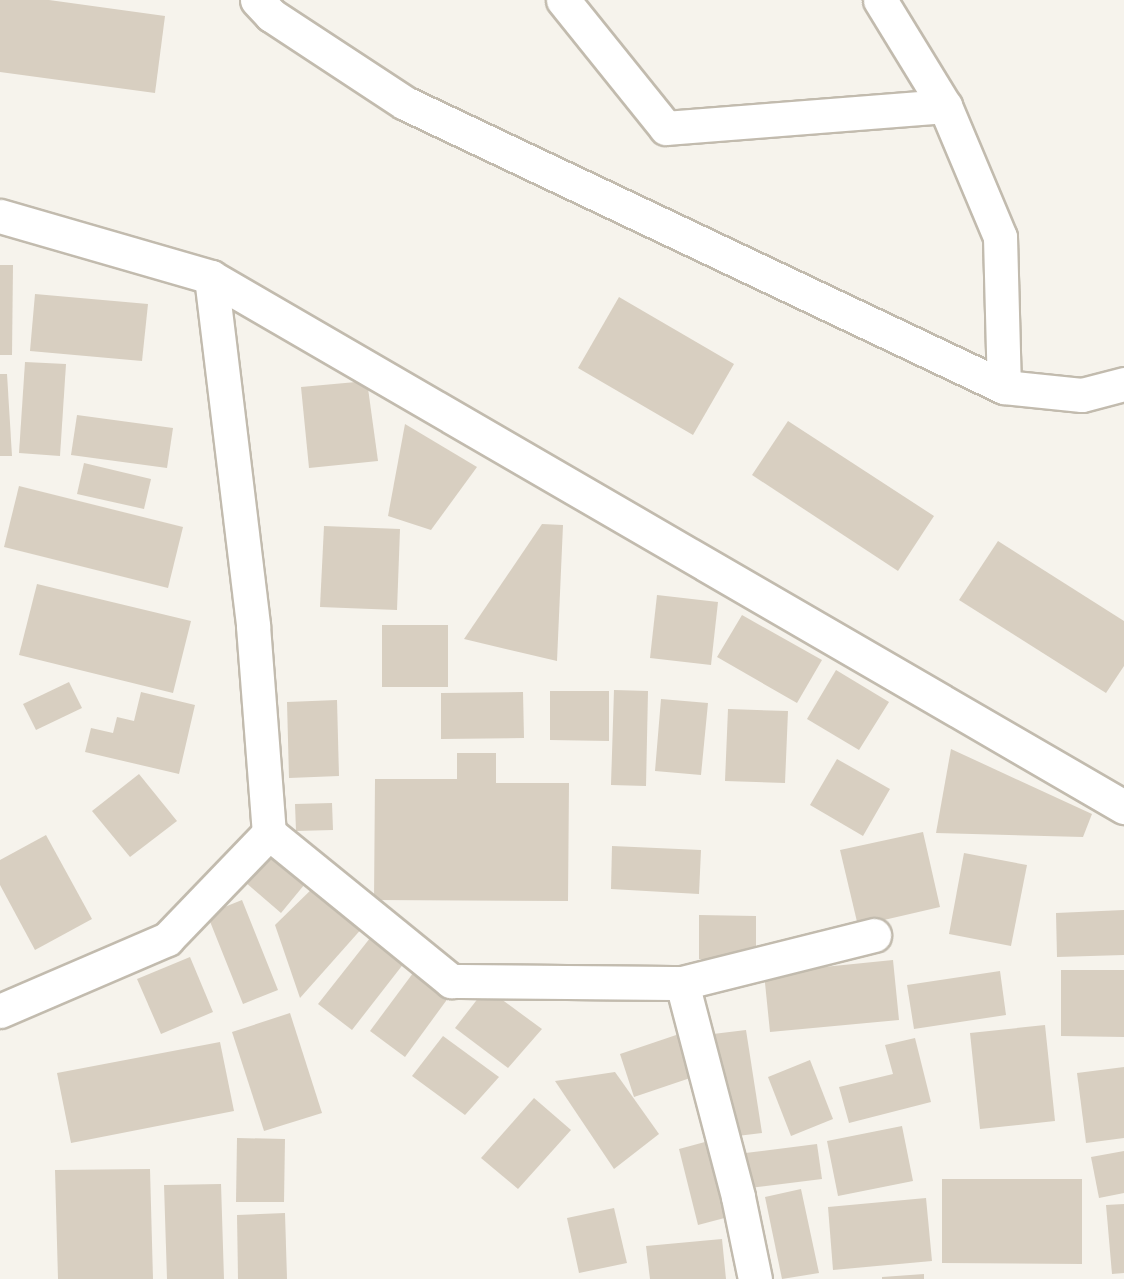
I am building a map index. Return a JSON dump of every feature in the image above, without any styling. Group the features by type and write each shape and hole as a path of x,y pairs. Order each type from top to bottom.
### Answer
{"street":[{"path":"257,0 271,15 405,103 1004,387 1082,395 1124,384"},
{"path":"563,0 666,128 945,106"},
{"path":"880,0 945,106 1000,237 1004,387"},
{"path":"0,216 211,277 1124,807"},
{"path":"211,277 253,626 269,833 451,981 682,983 874,935"},
{"path":"0,1011 167,939 269,833"},
{"path":"682,983 738,1197 755,1279"}],"building":[{"path":"0,0 49,0 165,16 155,93 0,72"},
{"path":"0,265 13,265 12,355 0,355"},
{"path":"35,294 148,304 142,361 30,351"},
{"path":"619,297 734,364 693,435 578,368"},
{"path":"25,362 66,364 60,456 19,453"},
{"path":"0,374 7,374 12,456 0,456"},
{"path":"367,381 378,461 309,468 301,387"},
{"path":"77,415 173,428 167,468 71,455"},
{"path":"788,421 934,516 898,571 752,475"},
{"path":"405,424 477,467 431,530 388,516"},
{"path":"84,463 151,479 144,509 77,494"},
{"path":"19,486 183,527 168,588 4,547"},
{"path":"542,524 563,525 557,661 464,639"},
{"path":"324,526 400,529 397,610 320,607"},
{"path":"998,541 1124,621 1124,666 1106,693 959,600"},
{"path":"37,584 191,621 173,693 19,655"},
{"path":"657,595 718,602 711,665 650,658"},
{"path":"742,615 822,660 797,703 717,657"},
{"path":"382,625 448,625 448,687 382,687"},
{"path":"836,670 889,702 859,750 807,719"},
{"path":"69,682 82,708 36,730 23,704"},
{"path":"614,690 648,691 646,786 611,785"},
{"path":"550,691 609,691 609,741 550,740"},
{"path":"141,692 195,705 179,774 85,752 91,728 113,733 117,717 134,721"},
{"path":"523,692 524,738 441,739 441,693"},
{"path":"661,699 708,703 701,775 655,771"},
{"path":"337,700 339,776 289,778 287,702"},
{"path":"728,709 788,711 785,783 725,781"},
{"path":"951,749 1092,814 1083,837 936,833"},
{"path":"457,753 496,753 496,783 569,783 568,901 374,900 375,779 457,779"},
{"path":"837,759 890,789 863,836 810,805"},
{"path":"139,774 177,821 130,857 92,811"},
{"path":"332,803 333,830 296,831 295,804"},
{"path":"923,832 940,907 858,926 840,850"},
{"path":"46,835 92,919 35,950 0,885 0,860"},
{"path":"612,846 701,850 699,894 611,889"},
{"path":"274,849 309,879 281,913 245,882"},
{"path":"964,853 1027,865 1011,946 949,934"},
{"path":"319,882 364,926 300,998 275,925"},
{"path":"242,900 278,990 243,1004 207,914"},
{"path":"1124,910 1124,955 1057,957 1056,913"},
{"path":"699,915 756,916 756,960 699,959"},
{"path":"374,933 408,958 352,1030 318,1004"},
{"path":"190,957 213,1012 161,1034 137,979"},
{"path":"893,960 899,1020 770,1032 764,973"},
{"path":"419,965 454,990 405,1057 370,1031"},
{"path":"1061,970 1124,970 1124,1037 1061,1036"},
{"path":"1000,971 1006,1015 914,1029 907,985"},
{"path":"486,988 542,1029 508,1068 455,1028"},
{"path":"290,1013 322,1113 264,1131 232,1032"},
{"path":"1045,1025 1055,1121 980,1129 970,1033"},
{"path":"746,1030 762,1133 729,1137 713,1034"},
{"path":"688,1031 702,1074 634,1097 620,1054"},
{"path":"443,1036 499,1077 465,1115 412,1076"},
{"path":"915,1038 931,1102 849,1123 839,1087 893,1074 885,1045"},
{"path":"220,1042 234,1111 71,1143 57,1073"},
{"path":"810,1060 833,1119 791,1136 768,1077"},
{"path":"1124,1067 1124,1138 1086,1143 1077,1073"},
{"path":"615,1072 659,1134 614,1169 555,1081"},
{"path":"534,1098 571,1130 518,1189 481,1158"},
{"path":"902,1126 913,1181 838,1196 827,1141"},
{"path":"237,1138 285,1139 284,1202 236,1202"},
{"path":"716,1139 736,1215 698,1225 679,1149"},
{"path":"817,1144 822,1179 741,1189 737,1154"},
{"path":"1124,1151 1124,1193 1099,1198 1091,1157"},
{"path":"150,1169 153,1279 58,1279 55,1170"},
{"path":"942,1179 1082,1179 1082,1264 942,1263"},
{"path":"221,1184 224,1279 167,1279 164,1185"},
{"path":"801,1189 819,1273 782,1279 765,1197"},
{"path":"926,1198 932,1261 833,1270 828,1207"},
{"path":"1124,1204 1124,1273 1112,1274 1106,1205"},
{"path":"614,1208 627,1263 579,1273 567,1218"},
{"path":"285,1213 287,1279 238,1279 237,1215"},
{"path":"722,1239 726,1279 650,1279 646,1246"},
{"path":"924,1274 924,1279 882,1279 882,1277"}]}
